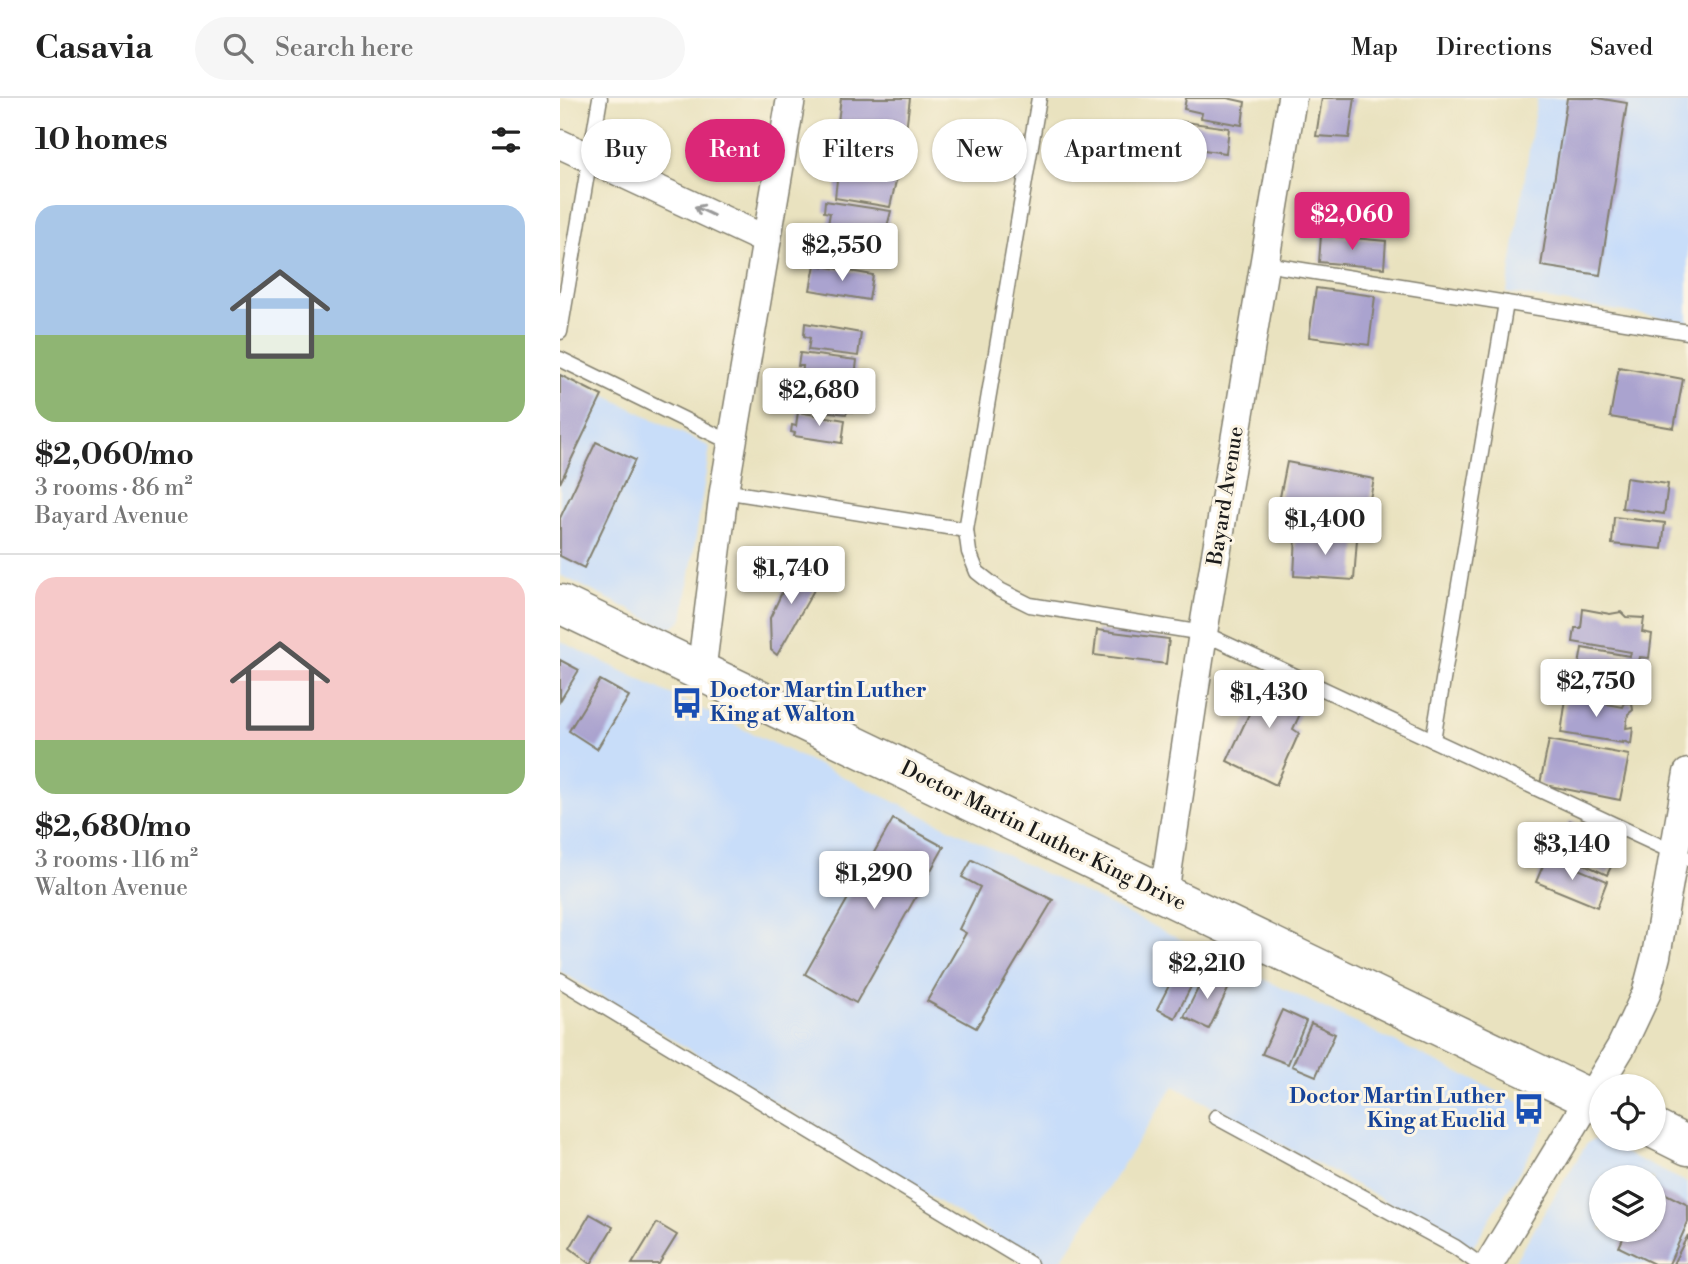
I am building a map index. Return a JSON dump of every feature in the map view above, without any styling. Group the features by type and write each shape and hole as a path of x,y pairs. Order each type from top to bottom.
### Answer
{"main road":[{"name":"Doctor Martin Luther King Drive","path":"560,604 1589,1098"},
{"path":"1666,1135 1688,1146"}],"street":[{"path":"701,673 724,491 791,98"},
{"name":"Bayard Avenue","path":"1164,894 1203,633 1292,98"},
{"path":"560,144 581,153"},
{"path":"642,182 766,240"},
{"path":"1609,1074 1646,993 1656,956 1681,856 1688,773"},
{"path":"1489,1264 1589,1112"}],"lane":[{"path":"596,119 600,98"},
{"path":"1040,98 966,530 969,552 977,572 1000,590 1030,606 1203,633 1681,856"},
{"path":"560,332 585,182"},
{"path":"1265,264 1688,332"},
{"path":"1433,740 1506,303"},
{"path":"560,359 732,443"},
{"path":"724,491 966,530"},
{"path":"560,980 1030,1264"},
{"path":"1216,1117 1455,1247 1479,1264"}],"shaded area":[{"path":"1537,98 1688,98 1688,322 1507,293"},
{"path":"560,373 710,447 683,619 674,627 665,627 560,575"},
{"path":"560,641 1536,1110 1544,1117 1545,1129 1472,1248 1174,1086 1059,1264 1041,1264 560,971"},
{"path":"1589,1142 1589,1151 1621,1151 1650,1165 1589,1165 1589,1242 1666,1242 1666,1172 1688,1183 1688,1264 1513,1264"}],"building":[{"path":"841,98 910,98 907,119 838,119"},
{"path":"1186,98 1227,98 1245,102 1242,125 1201,118 1202,113 1184,109"},
{"path":"1322,98 1355,98 1349,138 1316,136"},
{"path":"1567,98 1597,98 1627,103 1600,275 1541,266"},
{"path":"1207,125 1229,128 1226,153 1207,150"},
{"path":"837,182 896,182 890,207 835,198"},
{"path":"825,201 891,211 884,239 827,230 830,213 824,212"},
{"path":"820,234 875,241 871,268 823,261 824,245 818,245"},
{"path":"1321,235 1386,241 1384,268 1319,262"},
{"path":"815,265 873,275 869,300 810,290"},
{"path":"1316,288 1375,296 1369,345 1309,337"},
{"path":"805,323 861,333 858,356 808,350 810,338 804,336"},
{"path":"800,353 857,360 854,386 802,379 803,366 798,366"},
{"path":"1619,367 1683,379 1674,428 1610,417"},
{"path":"560,375 602,396 560,483"},
{"path":"795,381 851,390 851,395 864,394 861,412 848,411 846,414 798,408 799,396 794,393"},
{"path":"798,412 845,420 842,443 794,436 795,433 791,432 792,425 796,426"},
{"path":"596,442 635,460 584,568 560,556 560,518"},
{"path":"1287,462 1374,479 1364,528 1277,512"},
{"path":"1626,478 1668,484 1664,514 1622,508"},
{"path":"1614,517 1665,523 1662,549 1612,544"},
{"path":"1296,535 1357,539 1354,580 1294,576"},
{"path":"793,569 822,576 777,655 771,650 770,618"},
{"path":"1583,609 1610,614 1621,612 1626,617 1644,618 1642,632 1652,634 1649,658 1640,657 1636,675 1643,676 1641,690 1634,689 1633,693 1576,683 1582,648 1630,656 1631,652 1573,642 1575,628 1581,628"},
{"path":"1097,630 1169,639 1166,664 1094,655"},
{"path":"560,660 579,670 560,701"},
{"path":"1261,676 1309,695 1293,729 1299,733 1276,785 1227,761 1250,712 1247,708"},
{"path":"600,680 629,696 597,749 569,731"},
{"path":"1567,692 1604,698 1607,704 1623,707 1625,703 1632,703 1633,710 1628,714 1626,728 1633,727 1631,744 1561,733"},
{"path":"1549,740 1629,755 1620,800 1540,784"},
{"path":"893,819 944,847 856,1003 805,974"},
{"path":"1570,821 1621,846 1607,875 1558,852"},
{"path":"1547,856 1607,881 1597,907 1536,882"},
{"path":"972,860 1053,900 976,1028 927,1001 966,933 959,929 980,887 962,877"},
{"path":"1181,962 1199,971 1175,1018 1157,1009"},
{"path":"1205,974 1230,985 1209,1029 1184,1017"},
{"path":"1282,1010 1306,1021 1288,1064 1262,1054"},
{"path":"1311,1023 1335,1034 1316,1076 1292,1066"},
{"path":"1666,1194 1688,1205 1688,1222 1669,1264 1654,1264 1619,1247 1621,1242 1666,1242"},
{"path":"590,1214 613,1227 591,1264 570,1248"},
{"path":"657,1223 677,1235 659,1264 632,1264"},
{"path":"1688,1235 1688,1264 1673,1264"}],"place":[{"name":"Doctor Martin Luther King at Walton","path":"687,703"},
{"name":"Doctor Martin Luther King at Euclid","path":"1529,1109"}]}
